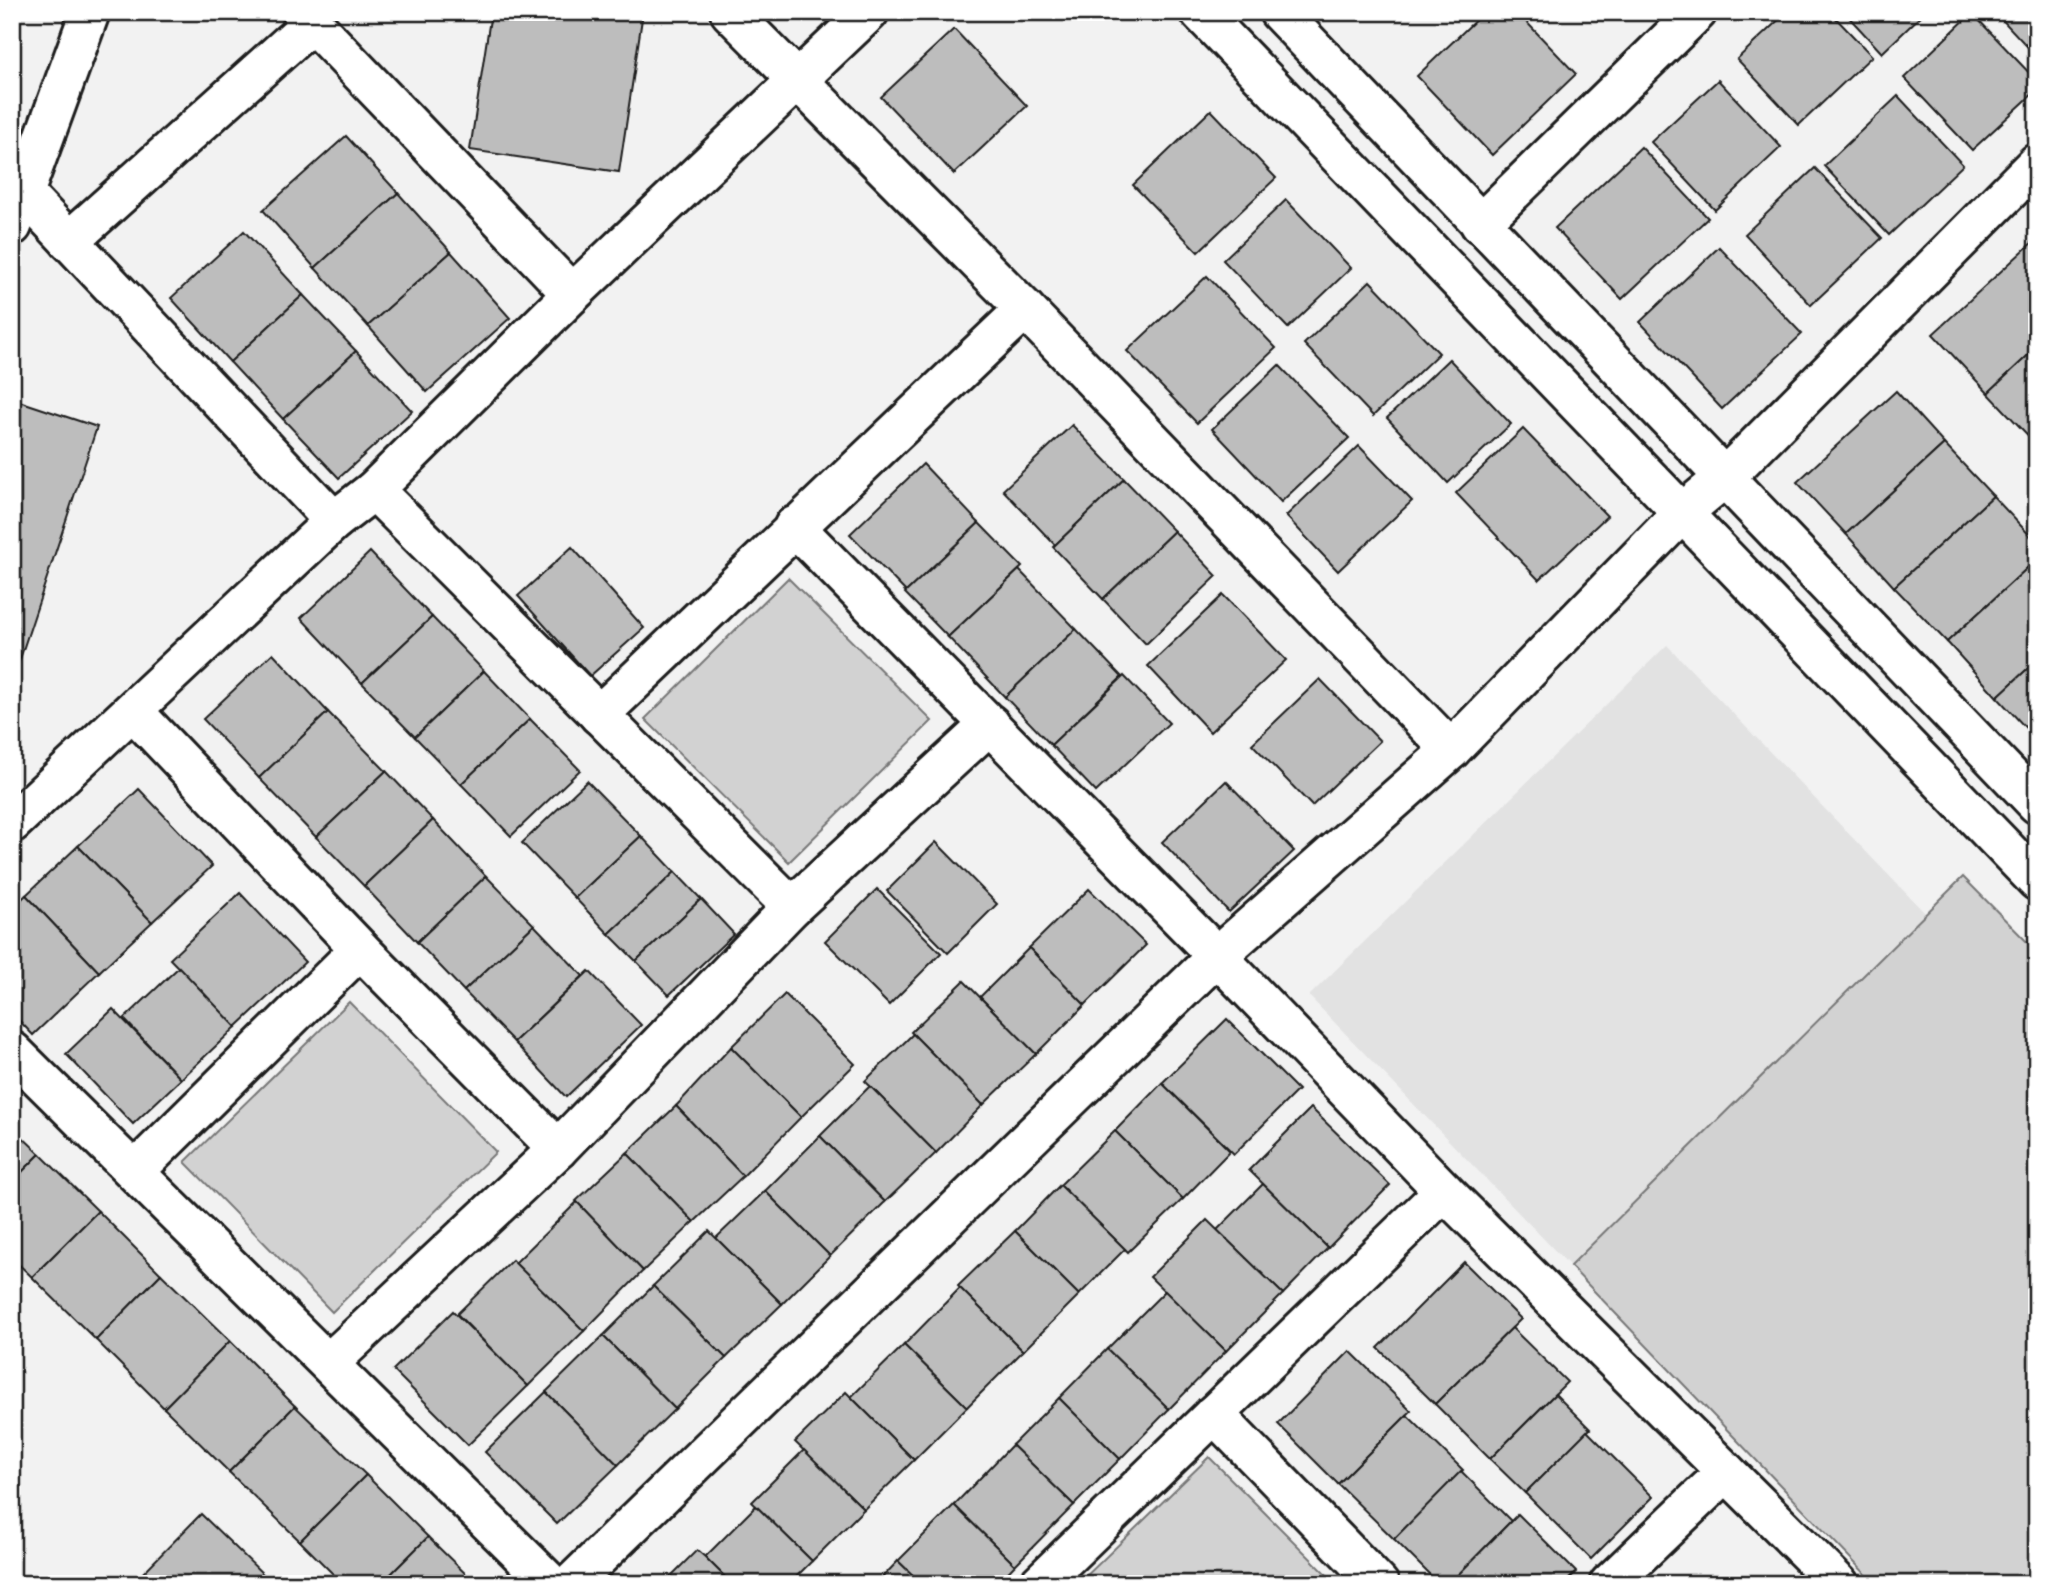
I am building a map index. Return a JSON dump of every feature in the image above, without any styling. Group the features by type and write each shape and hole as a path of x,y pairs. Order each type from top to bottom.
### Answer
{"street":[{"path":"90,12 18,209 69,241 334,521"},
{"path":"730,12 795,81 1025,309 1451,750"},
{"path":"12,822 334,521 374,489 572,294 869,12"},
{"path":"1200,12 2037,881"},
{"path":"1279,12 1723,479 2037,804"},
{"path":"1480,224 1697,12"},
{"path":"69,241 307,18 572,294"},
{"path":"571,1584 1217,956 1451,750 1682,513 1723,479 2037,163"},
{"path":"599,715 794,526 1025,309"},
{"path":"374,489 792,907"},
{"path":"794,526 1444,1191 1839,1584"},
{"path":"133,711 360,949 558,1149"},
{"path":"330,1362 558,1149 792,907 990,724"},
{"path":"135,1171 360,949"},
{"path":"12,1051 330,1362 551,1584"},
{"path":"1039,1584 1444,1191"},
{"path":"1214,1414 1379,1584"},
{"path":"1609,1584 1726,1472"}],"shaded area":[{"path":"788,578 932,721 789,862 645,719"},
{"path":"1667,645 1926,914 1570,1266 1309,996"},
{"path":"1963,877 2037,952 2037,1584 1875,1584 1570,1266"},
{"path":"349,1002 496,1152 332,1312 185,1162"},
{"path":"1209,1457 1336,1584 1078,1584"}],"building":[{"path":"491,12 643,12 619,172 470,150"},
{"path":"1484,12 1517,12 1576,74 1492,155 1417,76"},
{"path":"1787,12 1830,12 1872,56 1799,125 1737,59"},
{"path":"1844,12 1925,12 1882,53"},
{"path":"1995,12 2037,12 2037,57"},
{"path":"1972,13 2037,81 2037,90 1972,150 1904,78"},
{"path":"954,29 1027,106 954,174 881,97"},
{"path":"1718,80 1781,147 1715,210 1651,142"},
{"path":"1898,96 1963,165 1889,235 1824,166"},
{"path":"1211,110 1276,178 1198,252 1133,185"},
{"path":"346,136 398,193 315,268 263,210"},
{"path":"1641,147 1708,218 1622,299 1555,228"},
{"path":"1815,168 1882,238 1811,305 1745,234"},
{"path":"398,193 451,252 368,326 315,268"},
{"path":"1286,200 1351,268 1288,328 1223,260"},
{"path":"244,231 303,295 230,362 171,298"},
{"path":"2037,238 2037,347 1988,393 1933,334"},
{"path":"1719,247 1802,334 1722,409 1640,322"},
{"path":"451,252 510,318 427,392 368,326"},
{"path":"1207,276 1276,348 1197,423 1127,351"},
{"path":"1370,281 1439,353 1373,416 1304,344"},
{"path":"303,295 356,351 283,419 230,362"},
{"path":"2037,347 2037,445 1988,393"},
{"path":"356,351 412,411 339,478 283,419"},
{"path":"1449,359 1511,424 1448,483 1387,418"},
{"path":"1279,365 1349,438 1281,502 1212,429"},
{"path":"1896,391 1944,444 1846,534 1797,482"},
{"path":"16,400 97,427 12,683 12,412"},
{"path":"1072,425 1124,479 1055,545 1003,490"},
{"path":"1523,429 1607,516 1539,580 1456,493"},
{"path":"1944,444 1993,496 1894,587 1846,534"},
{"path":"1359,446 1412,501 1338,571 1286,516"},
{"path":"923,464 979,523 906,592 850,534"},
{"path":"1124,479 1174,531 1103,599 1053,547"},
{"path":"1993,496 2037,543 2037,559 1947,642 1894,587"},
{"path":"979,523 1022,567 948,637 905,593"},
{"path":"1174,531 1217,576 1146,644 1103,599"},
{"path":"572,547 644,628 590,676 518,596"},
{"path":"370,552 432,617 362,683 301,618"},
{"path":"2037,559 2037,660 1997,697 1947,642"},
{"path":"1019,570 1076,629 1005,697 948,637"},
{"path":"1223,595 1286,660 1210,732 1148,666"},
{"path":"432,617 484,671 415,737 362,683"},
{"path":"1076,629 1122,677 1051,745 1005,697"},
{"path":"273,653 328,712 259,778 203,719"},
{"path":"2037,660 2037,740 1997,697"},
{"path":"484,671 530,719 461,784 415,737"},
{"path":"1124,676 1169,723 1096,792 1051,745"},
{"path":"1320,679 1380,741 1312,806 1252,744"},
{"path":"328,712 386,771 316,837 259,778"},
{"path":"530,719 580,770 511,836 461,784"},
{"path":"386,771 433,820 364,886 316,837"},
{"path":"587,781 641,836 575,898 522,843"},
{"path":"1226,781 1294,851 1229,912 1162,842"},
{"path":"139,789 212,866 152,922 78,846"},
{"path":"433,820 486,876 417,942 364,886"},
{"path":"641,836 675,872 609,934 575,898"},
{"path":"936,842 997,904 948,953 887,891"},
{"path":"78,846 152,922 99,972 26,895"},
{"path":"675,872 701,899 636,961 609,934"},
{"path":"486,876 534,925 464,991 417,942"},
{"path":"877,889 941,953 889,1005 825,941"},
{"path":"1089,889 1146,945 1085,1005 1029,948"},
{"path":"240,893 305,962 236,1027 170,959"},
{"path":"26,895 99,972 33,1035 12,1013 12,908"},
{"path":"701,899 734,934 669,995 636,961"},
{"path":"534,925 583,976 514,1042 464,991"},
{"path":"1029,948 1085,1005 1036,1054 980,997"},
{"path":"179,967 236,1027 181,1079 124,1019"},
{"path":"589,971 641,1025 566,1097 514,1042"},
{"path":"964,981 1036,1054 983,1105 911,1032"},
{"path":"785,994 855,1064 801,1117 731,1047"},
{"path":"113,1009 181,1079 133,1124 66,1054"},
{"path":"1227,1019 1298,1090 1234,1154 1162,1083"},
{"path":"913,1034 983,1105 936,1153 865,1081"},
{"path":"731,1047 801,1117 743,1176 676,1106"},
{"path":"1162,1083 1230,1151 1183,1199 1115,1131"},
{"path":"870,1086 936,1153 885,1202 820,1136"},
{"path":"676,1106 743,1176 694,1222 627,1153"},
{"path":"1311,1108 1390,1185 1328,1248 1249,1170"},
{"path":"12,1127 40,1154 12,1182"},
{"path":"1115,1131 1183,1199 1128,1252 1060,1185"},
{"path":"820,1136 885,1202 830,1256 765,1191"},
{"path":"627,1153 694,1222 643,1271 576,1201"},
{"path":"40,1154 98,1211 32,1277 12,1258 12,1182"},
{"path":"1263,1184 1328,1248 1283,1294 1217,1230"},
{"path":"1060,1185 1125,1249 1079,1295 1015,1231"},
{"path":"765,1191 830,1256 782,1304 716,1238"},
{"path":"577,1202 643,1271 584,1331 515,1263"},
{"path":"98,1211 161,1274 96,1340 32,1277"},
{"path":"1207,1220 1283,1294 1226,1351 1150,1277"},
{"path":"709,1231 782,1304 726,1358 653,1286"},
{"path":"1015,1231 1079,1295 1023,1351 958,1286"},
{"path":"512,1260 584,1331 528,1386 457,1314"},
{"path":"1464,1262 1521,1319 1435,1404 1378,1348"},
{"path":"161,1274 230,1341 164,1408 96,1340"},
{"path":"653,1286 726,1358 675,1409 603,1336"},
{"path":"960,1288 1023,1351 967,1407 904,1345"},
{"path":"1165,1291 1226,1351 1169,1409 1107,1349"},
{"path":"453,1311 528,1386 468,1445 393,1370"},
{"path":"1512,1328 1567,1382 1490,1459 1435,1404"},
{"path":"603,1336 675,1409 618,1465 546,1392"},
{"path":"230,1341 295,1406 229,1472 164,1408"},
{"path":"904,1345 967,1407 914,1460 851,1397"},
{"path":"1107,1349 1169,1409 1120,1459 1059,1398"},
{"path":"1350,1351 1411,1411 1338,1484 1278,1424"},
{"path":"546,1392 618,1465 557,1524 485,1452"},
{"path":"846,1392 914,1460 864,1509 795,1442"},
{"path":"1555,1394 1590,1429 1525,1493 1490,1459"},
{"path":"1059,1398 1120,1459 1074,1505 1012,1445"},
{"path":"295,1406 366,1475 300,1541 229,1472"},
{"path":"1407,1415 1463,1470 1394,1539 1338,1484"},
{"path":"1587,1431 1653,1497 1591,1559 1525,1493"},
{"path":"1012,1445 1074,1505 1015,1565 954,1505"},
{"path":"804,1450 864,1509 812,1561 752,1502"},
{"path":"1461,1471 1511,1521 1449,1584 1439,1584 1394,1539"},
{"path":"366,1475 428,1537 381,1584 343,1584 300,1541"},
{"path":"954,1505 1015,1565 997,1584 922,1584 898,1561"},
{"path":"756,1506 812,1561 789,1584 732,1584 705,1557"},
{"path":"201,1514 268,1579 263,1584 140,1584 136,1580"},
{"path":"1518,1514 1576,1572 1564,1584 1449,1584"},
{"path":"428,1537 476,1584 381,1584"},
{"path":"697,1550 705,1557 732,1584 663,1584"},
{"path":"898,1561 922,1584 876,1584"}]}
